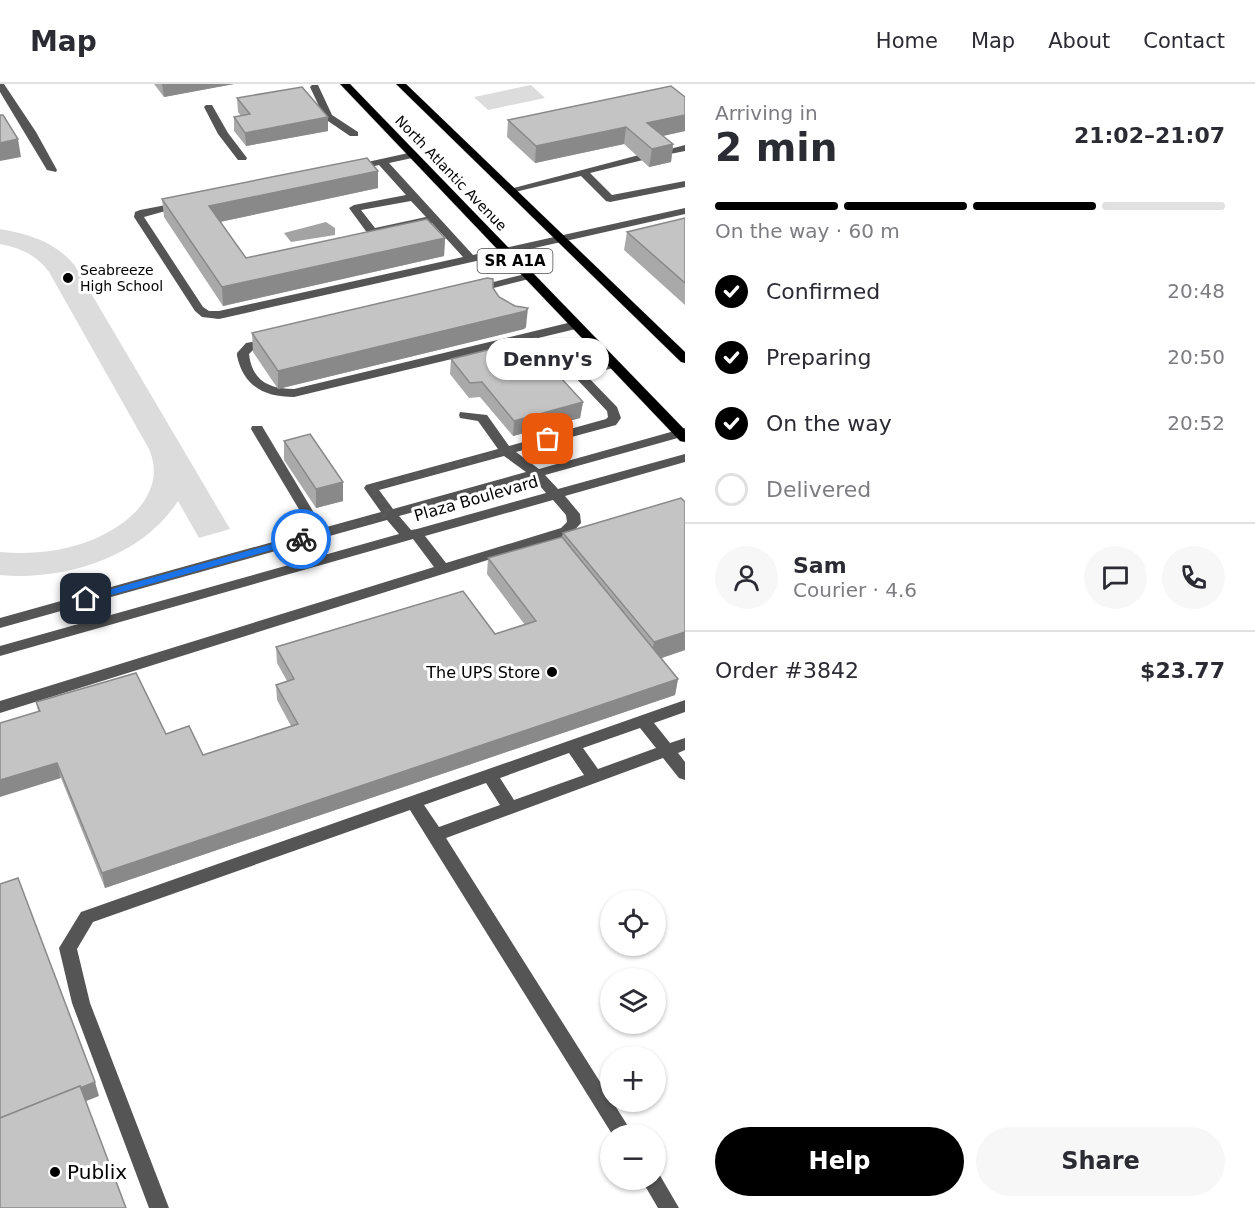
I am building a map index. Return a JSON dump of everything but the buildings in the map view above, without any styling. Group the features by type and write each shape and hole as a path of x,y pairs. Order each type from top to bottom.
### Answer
{"main road":[{"name":"North Atlantic Avenue","path":"345,84 683,434"},
{"name":"North Atlantic Avenue","path":"401,84 685,359"}],"street":[{"path":"0,85 31,132 52,170"},
{"path":"315,87 328,117 354,134"},
{"path":"209,107 223,134 242,158"},
{"path":"660,153 685,148"},
{"path":"346,169 413,155"},
{"path":"511,190 639,158"},
{"path":"382,162 470,258"},
{"path":"584,172 610,199 685,184"},
{"path":"413,197 354,208 372,232 434,219"},
{"path":"200,200 139,214 199,309 206,314 219,315 685,211"},
{"path":"464,292 529,276"},
{"path":"284,338 250,346 243,353 243,361 259,387 272,393 294,393 576,325"},
{"path":"444,570 412,534 390,514 371,488 611,422 615,418 613,410 578,374 613,364"},
{"path":"0,707 566,531 574,522 573,514 556,494 536,473 506,451 482,418 465,415"},
{"path":"257,429 320,534"},
{"name":"Plaza Boulevard","path":"0,624 536,473 683,434"},
{"name":"Plaza Boulevard","path":"0,651 685,458"},
{"path":"159,1208 81,1003 68,948 87,918 685,706"},
{"path":"643,721 685,774"},
{"path":"436,835 685,744"},
{"path":"573,746 594,777"},
{"path":"489,775 511,808"},
{"path":"414,802 617,1124"},
{"path":"658,1190 669,1208"}],"shaded area":[{"path":"531,85 545,98 488,110 474,97"},
{"path":"326,222 335,228 335,235 291,242 284,233"},
{"path":"0,229 41,240 59,251 75,266 230,529 199,538 178,501 163,521 144,537 123,551 100,561 50,574 0,575 0,552 18,553 61,549 87,542 120,525 145,500 152,484 154,467 149,449 49,272 28,253 0,244"}],"way so far":[{"path":"301,539 390,514 371,488 548,439"}],"place":[{"name":"Seabreeze High School","path":"68,278"},
{"name":"Denny's","path":"548,439"},
{"name":"The UPS Store","path":"552,672"},
{"name":"Publix","path":"55,1172"}],"route":[{"path":"86,599 301,539"}]}
